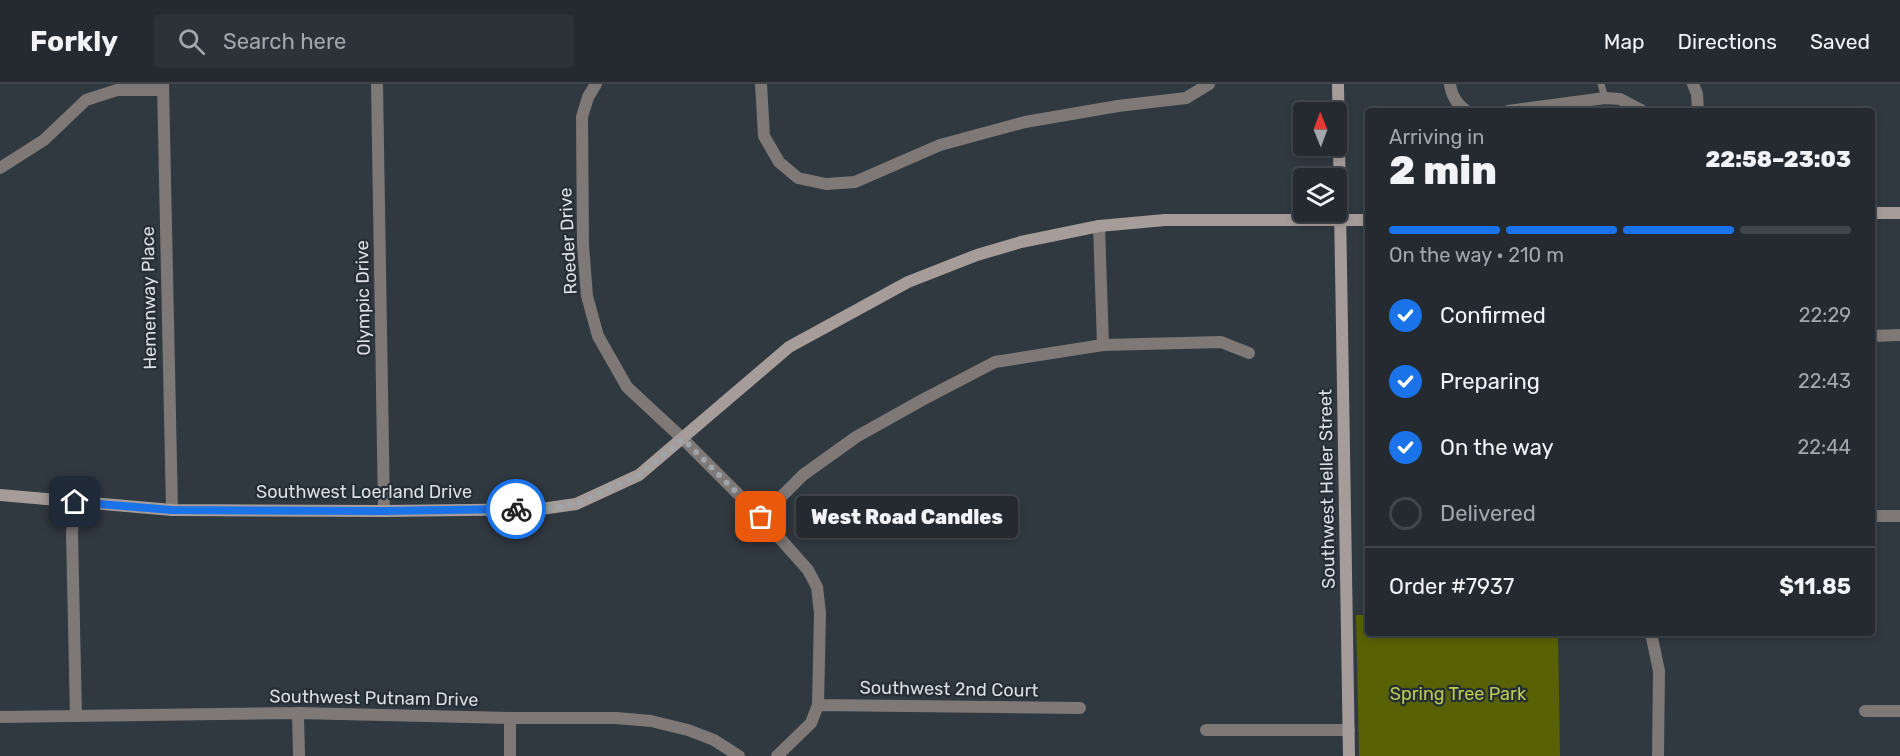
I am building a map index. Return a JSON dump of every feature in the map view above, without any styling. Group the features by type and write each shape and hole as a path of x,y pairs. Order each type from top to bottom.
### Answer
{"street":[{"name":"Olympic Drive","path":"377,84 384,511"},
{"name":"Roeder Drive","path":"596,84 588,97 582,117 583,244 587,296 598,336 627,387 761,517 808,570 817,587 820,613 818,705"},
{"path":"760,84 764,136 779,162 798,178 826,184 855,182 940,145 1025,122 1118,106 1186,98 1209,84"},
{"name":"Southwest Heller Street","path":"1338,84 1339,168"},
{"path":"1450,84 1456,101 1464,108"},
{"path":"1693,84 1697,94 1698,108"},
{"path":"0,168 44,140 87,100 117,90 163,87"},
{"name":"Hemenway Place","path":"163,87 172,510"},
{"path":"1530,108 1605,98 1620,99 1637,108"},
{"path":"1875,213 1900,213"},
{"name":"Southwest Loerland Drive","path":"0,495 172,510 541,509 576,504 639,475 789,347 908,282 977,255 1021,242 1099,226 1165,220 1293,220"},
{"name":"Southwest Loerland Drive","path":"1347,220 1365,220"},
{"name":"Southwest Heller Street","path":"1340,222 1349,756"},
{"path":"1099,226 1103,345"},
{"path":"1875,336 1900,335"},
{"path":"761,517 803,475 856,437 995,362 1103,345 1221,342 1249,353"},
{"path":"75,502 72,533 76,716"},
{"path":"1875,516 1900,516"},
{"path":"1652,636 1659,671 1658,756"},
{"path":"777,756 811,723 818,705"},
{"name":"Southwest 2nd Court","path":"818,705 1080,708"},
{"path":"1865,711 1900,711"},
{"path":"298,713 298,756"},
{"name":"Southwest Putnam Drive","path":"0,717 298,713 510,718 616,717 651,721 688,730 714,740 739,756"},
{"path":"510,718 510,756"},
{"path":"1206,730 1349,730"}],"lane":[{"path":"1601,84 1605,98"}],"green space":[{"name":"Spring Tree Park","path":"1356,615 1365,615 1365,636 1558,636 1560,756 1359,756"}],"way so far":[{"path":"516,509 541,509 576,504 617,487 639,475 683,439 761,517"}],"place":[{"name":"West Road Candles","path":"761,517"}],"route":[{"path":"75,502 172,510 516,509"}]}
